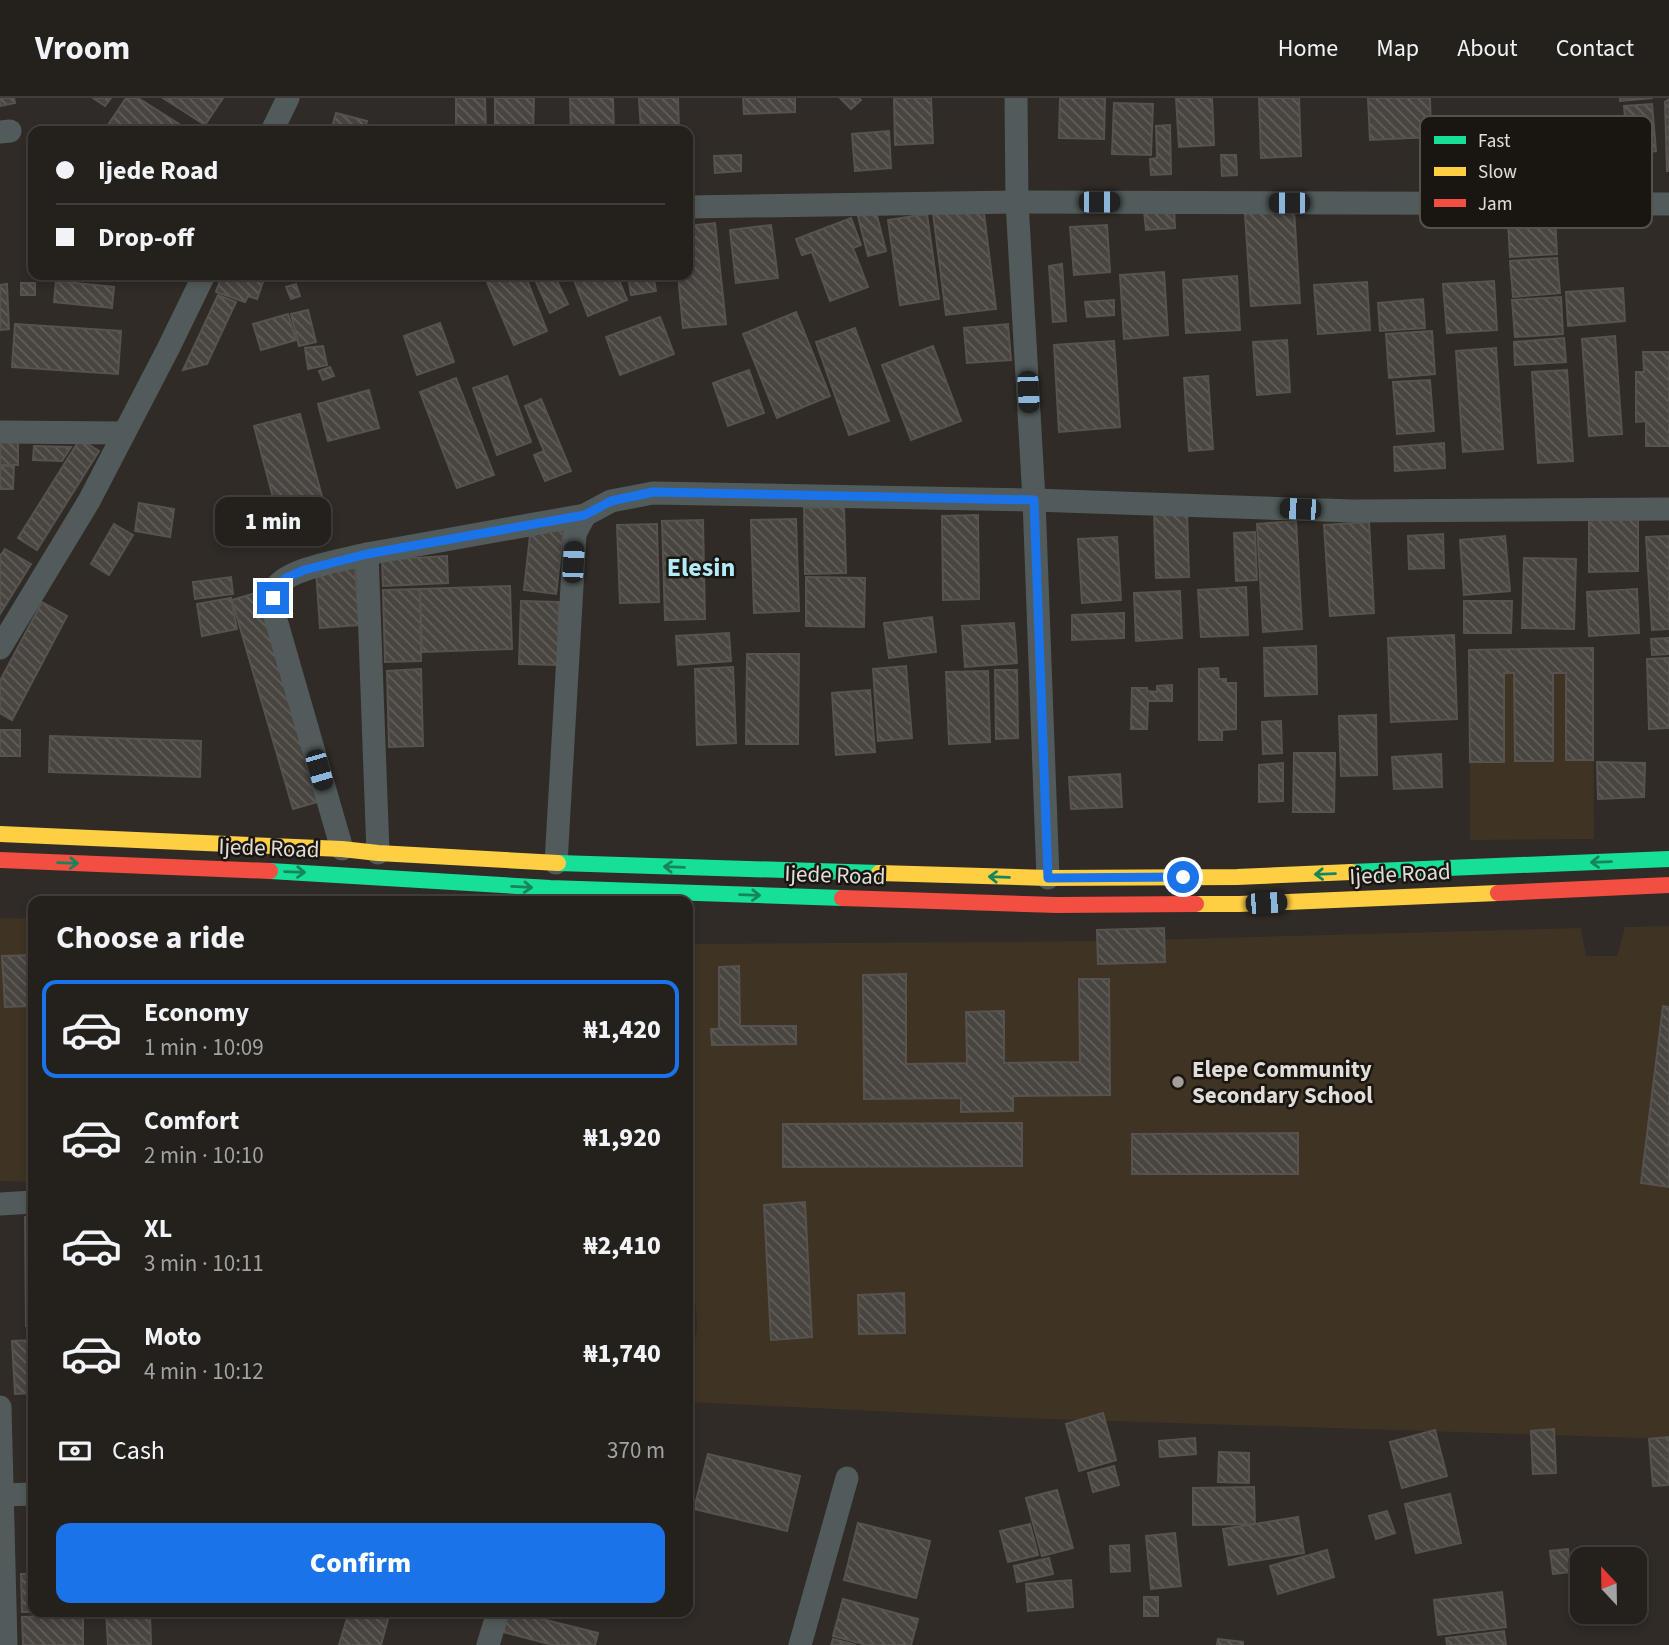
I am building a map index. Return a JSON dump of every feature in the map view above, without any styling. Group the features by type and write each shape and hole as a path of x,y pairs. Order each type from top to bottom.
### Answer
{"main road":[{"name":"Ijede Road","path":"0,834 342,849 556,863 1048,878 1237,877 1669,859"},
{"name":"Ijede Road","path":"0,860 335,874 549,895 600,896"},
{"path":"1237,877 1239,904"},
{"name":"Ijede Road","path":"693,898 1057,905 1239,904 1669,884"}],"street":[{"path":"274,126 288,98"},
{"path":"1016,98 1017,202 1034,500 1048,878"},
{"path":"693,207 1017,202 1420,203"},
{"path":"0,648 89,501 202,280"},
{"path":"0,432 124,433"},
{"path":"342,849 274,613 275,588 286,578 304,570 367,554 585,515 611,501 653,492 1034,500 1353,511 1669,509"},
{"path":"556,863 575,534 585,515"},
{"path":"367,554 378,853"},
{"path":"0,1204 28,1202"},
{"path":"0,1407 6,1645"},
{"path":"800,1645 847,1478"},
{"path":"2,1495 28,1494"},
{"path":"488,1645 496,1617"}],"shaded area":[{"path":"1593,648 1594,839 1470,840 1469,650"},
{"path":"0,918 28,919 28,1182 0,1181"},
{"name":"Elepe Community Secondary School","path":"1669,926 1669,1439 1020,1418 693,1402 693,1354 697,1326 693,1273 693,944 1112,941 1581,928 1586,956 1617,956 1625,927"}],"building":[{"path":"0,98 14,98 15,103 0,106"},
{"path":"93,98 111,98 105,106"},
{"path":"126,98 138,98 182,126 107,126"},
{"path":"163,98 223,98 205,125"},
{"path":"456,98 485,98 486,126 456,126"},
{"path":"495,98 534,98 533,126 495,126"},
{"path":"570,98 613,98 614,126 571,126"},
{"path":"639,98 678,98 679,126 641,126"},
{"path":"743,98 795,98 795,112 744,114"},
{"path":"840,98 859,98 861,100 851,109"},
{"path":"894,98 931,98 933,143 895,145"},
{"path":"1060,98 1105,98 1104,139 1059,138"},
{"path":"1176,98 1212,98 1214,145 1179,147"},
{"path":"1259,98 1299,98 1301,156 1261,158"},
{"path":"1368,98 1430,98 1430,116 1420,116 1420,138 1370,140"},
{"path":"1620,98 1653,98 1620,101"},
{"path":"1669,99 1669,171 1667,171 1665,102"},
{"path":"1114,103 1153,104 1151,155 1112,154"},
{"path":"1652,104 1656,151 1652,151 1652,116 1625,116 1624,106"},
{"path":"336,113 367,121 366,126 332,126"},
{"path":"1170,125 1171,174 1151,175 1150,159 1157,158 1156,126"},
{"path":"889,131 891,168 855,171 852,134"},
{"path":"741,155 741,171 715,173 714,156"},
{"path":"1221,155 1236,155 1237,175 1222,176"},
{"path":"983,206 996,309 946,315 933,213"},
{"path":"1174,209 1175,228 1146,230 1144,211"},
{"path":"1294,210 1300,303 1251,306 1245,214"},
{"path":"876,212 886,251 868,256 858,216"},
{"path":"927,214 939,299 900,305 888,220"},
{"path":"851,218 861,245 853,248 868,287 830,301 812,252 802,255 796,239"},
{"path":"715,223 726,324 683,328 678,280 693,280 693,225"},
{"path":"771,225 778,278 736,283 730,230"},
{"path":"1107,225 1110,272 1074,275 1070,227"},
{"path":"1508,228 1556,228 1557,254 1510,257"},
{"path":"1557,258 1560,293 1513,297 1510,261"},
{"path":"1062,264 1066,321 1053,322 1049,266"},
{"path":"1164,272 1168,335 1124,339 1120,275"},
{"path":"1237,276 1240,330 1186,333 1183,280"},
{"path":"220,280 264,280 257,299 248,296 245,302 216,292"},
{"path":"486,280 527,280 547,331 514,345"},
{"path":"535,280 556,280 568,304 550,313"},
{"path":"574,280 619,280 627,300 588,316"},
{"path":"629,280 654,280 656,291 631,295"},
{"path":"56,281 114,287 112,308 54,302"},
{"path":"1494,281 1497,330 1447,333 1443,284"},
{"path":"1367,282 1370,330 1318,334 1314,285"},
{"path":"21,283 35,283 35,295 21,295"},
{"path":"7,284 9,329 0,330 0,285"},
{"path":"296,284 300,296 291,299 286,287"},
{"path":"1623,288 1625,321 1568,326 1566,292"},
{"path":"218,295 236,302 207,364 183,370"},
{"path":"1561,297 1563,334 1515,337 1512,300"},
{"path":"1423,299 1425,328 1380,331 1378,303"},
{"path":"1114,300 1114,315 1087,317 1085,302"},
{"path":"308,310 316,342 299,346 291,314"},
{"path":"796,312 830,396 777,418 743,334"},
{"path":"288,314 296,340 261,350 253,324"},
{"path":"660,317 674,354 620,375 606,337"},
{"path":"440,323 454,362 417,375 404,336"},
{"path":"15,324 121,331 118,374 12,367"},
{"path":"1008,324 1011,360 967,363 964,328"},
{"path":"855,328 889,421 849,435 816,342"},
{"path":"1432,331 1435,374 1389,378 1386,334"},
{"path":"1615,336 1622,434 1589,436 1582,339"},
{"path":"1564,338 1566,362 1515,365 1514,342"},
{"path":"1287,340 1290,392 1257,395 1253,342"},
{"path":"1114,341 1120,427 1059,432 1054,345"},
{"path":"323,346 327,365 308,369 305,348"},
{"path":"933,346 961,421 911,440 882,365"},
{"path":"1496,348 1503,449 1463,452 1456,351"},
{"path":"1643,352 1669,352 1669,446 1646,446 1646,421 1636,422 1636,372 1644,372"},
{"path":"330,367 334,376 323,380 319,371"},
{"path":"749,370 764,413 728,426 713,383"},
{"path":"1567,370 1573,461 1538,463 1532,372"},
{"path":"507,376 531,442 497,455 473,388"},
{"path":"1208,376 1213,449 1189,451 1184,378"},
{"path":"456,378 494,475 457,488 420,392"},
{"path":"1430,380 1434,431 1397,434 1393,382"},
{"path":"369,390 379,428 328,441 318,404"},
{"path":"541,399 571,471 545,481 534,455 544,451 525,406"},
{"path":"300,414 325,508 279,520 254,426"},
{"path":"80,439 99,451 37,550 18,538"},
{"path":"0,441 18,441 18,465 0,465"},
{"path":"1444,443 1445,468 1395,471 1394,447"},
{"path":"34,446 71,447 62,461 33,460"},
{"path":"0,466 14,466 13,489 0,489"},
{"path":"139,503 174,509 170,537 135,531"},
{"path":"844,507 846,573 805,574 804,508"},
{"path":"1187,511 1189,577 1156,578 1154,512"},
{"path":"978,515 979,599 943,600 942,516"},
{"path":"1638,518 1638,571 1589,572 1589,519"},
{"path":"796,519 799,611 754,613 751,520"},
{"path":"703,520 705,619 665,620 662,521"},
{"path":"1296,521 1302,629 1263,632 1257,524"},
{"path":"1369,522 1374,613 1330,616 1324,525"},
{"path":"114,524 133,535 109,575 91,564"},
{"path":"657,524 659,602 620,603 617,525"},
{"path":"531,526 564,529 556,594 524,590"},
{"path":"1255,532 1257,580 1236,581 1234,533"},
{"path":"1443,534 1444,568 1409,569 1408,536"},
{"path":"1505,536 1510,591 1464,595 1460,540"},
{"path":"1669,536 1669,629 1652,630 1646,537"},
{"path":"1117,537 1121,600 1082,603 1078,539"},
{"path":"5,549 31,564 0,614 0,556"},
{"path":"447,556 448,583 383,586 382,560"},
{"path":"1524,558 1576,559 1574,629 1522,628"},
{"path":"355,567 359,625 320,628 316,570"},
{"path":"231,577 233,594 195,599 193,582"},
{"path":"806,577 865,578 864,627 806,626"},
{"path":"510,586 512,649 422,652 420,589"},
{"path":"1246,587 1248,635 1201,637 1198,590"},
{"path":"420,589 421,661 385,662 383,590"},
{"path":"1637,589 1639,633 1589,636 1587,592"},
{"path":"1180,591 1182,638 1136,641 1134,593"},
{"path":"259,592 321,801 293,809 232,600"},
{"path":"231,598 237,629 202,636 197,604"},
{"path":"521,601 559,602 558,665 519,664"},
{"path":"1464,601 1512,601 1511,633 1464,633"},
{"path":"42,602 67,616 12,720 0,713 0,681"},
{"path":"1124,613 1124,638 1072,640 1072,615"},
{"path":"932,617 936,652 889,658 884,623"},
{"path":"1014,623 1017,663 965,667 962,626"},
{"path":"729,633 731,661 678,665 676,636"},
{"path":"1454,635 1457,719 1391,722 1388,638"},
{"path":"1669,638 1669,654 1652,655 1651,639"},
{"path":"1316,646 1317,694 1265,696 1264,648"},
{"path":"1593,648 1593,760 1566,760 1566,673 1553,673 1553,761 1515,761 1514,673 1504,673 1504,762 1470,762 1469,650"},
{"path":"747,654 799,654 798,744 746,744"},
{"path":"1669,658 1669,728 1649,729 1647,659"},
{"path":"906,666 912,738 878,741 873,669"},
{"path":"733,667 736,743 697,745 695,669"},
{"path":"1218,668 1219,679 1226,679 1226,683 1236,683 1236,729 1222,730 1222,740 1199,740 1199,669"},
{"path":"421,669 423,746 389,747 387,671"},
{"path":"995,670 1017,670 1018,738 996,739"},
{"path":"988,671 990,742 949,744 946,672"},
{"path":"1172,685 1172,701 1148,701 1147,729 1131,729 1132,688 1147,688 1147,691 1157,692 1157,686"},
{"path":"870,690 875,752 836,755 832,693"},
{"path":"1376,715 1377,775 1341,776 1339,716"},
{"path":"1281,721 1282,753 1263,754 1262,722"},
{"path":"0,730 20,730 20,756 0,756"},
{"path":"50,736 201,741 200,777 49,772"},
{"path":"1294,753 1335,753 1334,812 1293,812"},
{"path":"1441,754 1442,787 1394,789 1392,757"},
{"path":"1597,762 1645,763 1644,797 1598,799"},
{"path":"1283,763 1283,801 1259,802 1259,765"},
{"path":"1120,774 1122,807 1071,809 1069,777"},
{"path":"1164,928 1165,962 1098,964 1097,930"},
{"path":"28,955 28,1006 5,1007 2,956"},
{"path":"739,966 740,1026 796,1026 796,1044 712,1045 711,1029 719,1029 719,967"},
{"path":"906,974 906,1064 967,1063 966,1012 1004,1011 1004,1063 1080,1062 1079,979 1109,979 1110,1095 1013,1096 1013,1111 961,1112 961,1098 864,1099 863,975"},
{"path":"1663,1006 1669,1007 1669,1187 1641,1183"},
{"path":"1022,1123 1022,1166 783,1167 783,1124"},
{"path":"1298,1133 1298,1174 1132,1174 1132,1134"},
{"path":"805,1202 812,1337 771,1340 764,1205"},
{"path":"25,1217 28,1217 28,1326"},
{"path":"904,1293 905,1333 859,1334 858,1295"},
{"path":"28,1340 28,1393 15,1394 12,1341"},
{"path":"1103,1413 1116,1460 1079,1471 1066,1424"},
{"path":"1554,1429 1556,1473 1533,1474 1531,1431"},
{"path":"1435,1430 1447,1476 1402,1488 1390,1442"},
{"path":"1669,1437 1669,1485 1653,1486 1649,1439"},
{"path":"1195,1438 1196,1454 1160,1457 1159,1441"},
{"path":"1219,1452 1249,1453 1249,1483 1218,1482"},
{"path":"708,1454 800,1476 787,1531 694,1509"},
{"path":"1114,1466 1119,1485 1093,1492 1088,1473"},
{"path":"1254,1487 1255,1524 1193,1525 1193,1488"},
{"path":"1057,1490 1073,1548 1042,1556 1026,1498"},
{"path":"1450,1494 1461,1543 1416,1553 1405,1504"},
{"path":"1387,1511 1395,1533 1376,1539 1369,1516"},
{"path":"1298,1517 1304,1553 1229,1565 1223,1529"},
{"path":"858,1523 930,1541 916,1598 844,1580"},
{"path":"1030,1524 1038,1555 1008,1562 1000,1531"},
{"path":"1175,1533 1181,1586 1151,1589 1146,1536"},
{"path":"1129,1545 1130,1571 1111,1572 1110,1546"},
{"path":"1568,1549 1570,1572 1553,1574 1550,1551"},
{"path":"1327,1550 1334,1577 1278,1594 1270,1566"},
{"path":"1049,1558 1053,1574 1017,1582 1014,1566"},
{"path":"21,1574 28,1574 28,1612 22,1612"},
{"path":"1071,1580 1073,1607 1028,1611 1026,1584"},
{"path":"1502,1592 1506,1627 1438,1635 1434,1600"},
{"path":"1144,1597 1158,1597 1158,1616 1144,1616"},
{"path":"843,1599 918,1619 911,1645 867,1645 833,1636"},
{"path":"22,1617 83,1617 83,1645 23,1645"},
{"path":"106,1617 150,1617 151,1645 108,1645"},
{"path":"347,1617 389,1617 381,1645 339,1645"},
{"path":"507,1617 534,1617 598,1633 595,1645 553,1645 503,1632"},
{"path":"1504,1631 1506,1645 1447,1645 1446,1638"},
{"path":"833,1639 856,1645 831,1645"},
{"path":"1218,1639 1243,1642 1243,1645 1217,1645"}],"traffic: fast":[{"path":"1351,872 1669,859"},
{"path":"558,863 879,873"},
{"path":"270,871 550,888 842,898"}],"traffic: slow":[{"path":"0,834 342,849 558,863"},
{"path":"879,873 1048,878 1237,877 1351,872"},
{"path":"1196,904 1498,893"}],"traffic: jam":[{"path":"0,860 270,871"},
{"path":"1498,893 1669,885"},
{"path":"842,898 1057,905 1196,904"}],"place":[{"name":"Elepe Community Secondary School","path":"1178,1082"}],"district":[{"name":"Elesin","path":"701,567"}],"route":[{"path":"273,598 275,588 286,578 304,570 367,554 585,515 611,501 653,492 1034,500 1048,878 1183,877"}]}
